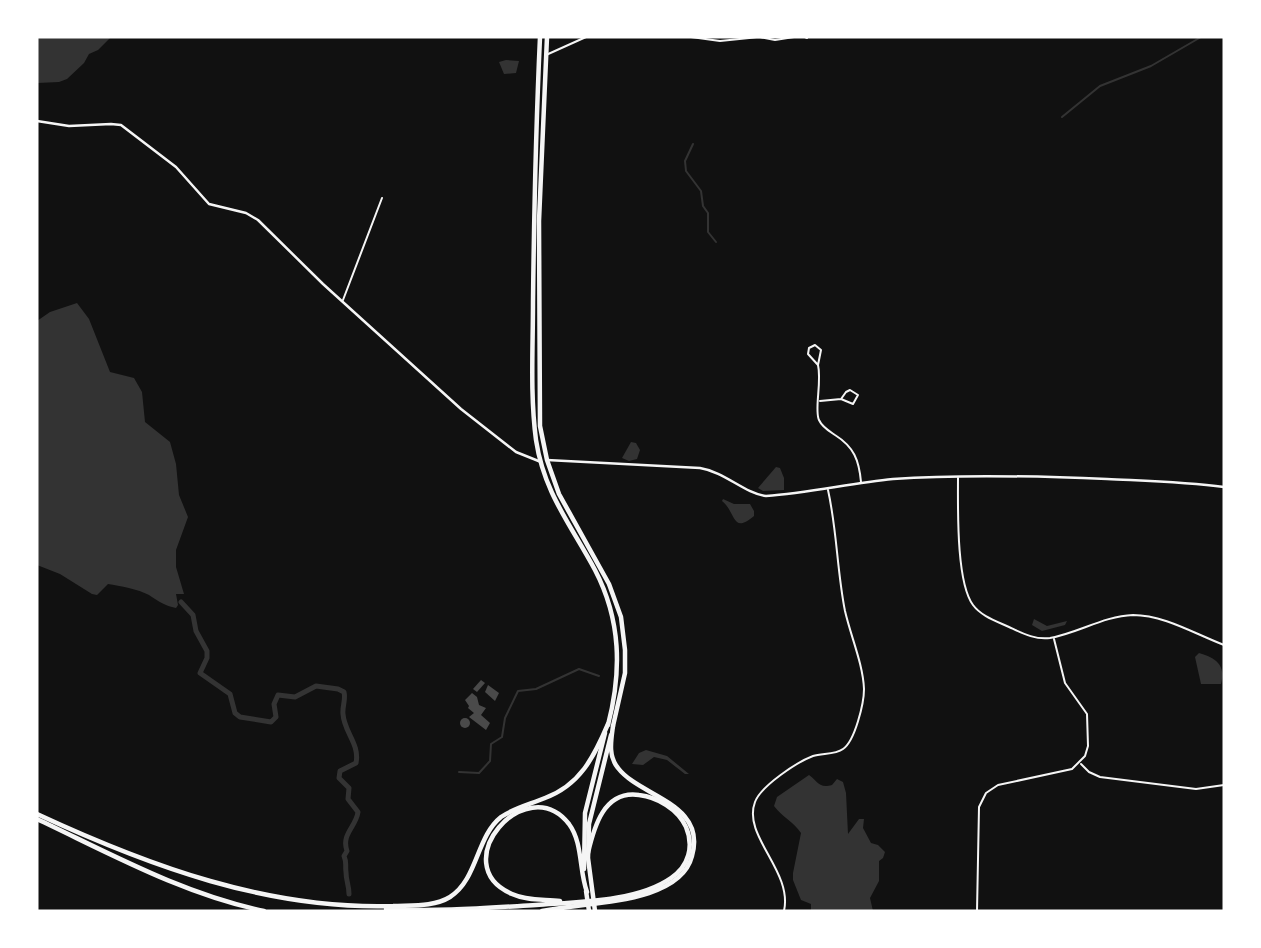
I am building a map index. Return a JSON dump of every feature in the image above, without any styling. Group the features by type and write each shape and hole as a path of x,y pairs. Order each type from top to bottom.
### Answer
{"highway":[{"path":"540,37 533,407 556,506 596,572 613,616 617,639 618,673 591,813 588,853 589,911"},
{"path":"544,461 540,418 539,221 547,37"},
{"path":"535,194 539,297"},
{"path":"589,891 583,858 584,824 610,725"},
{"path":"346,905 430,904 443,901 454,894 465,881 495,824 508,813 559,792 571,784 590,761 610,725"},
{"path":"547,911 649,893 681,876 692,857 692,834 682,813 626,776 615,765 611,750 610,725"},
{"path":"37,814 139,859 203,879 279,897 346,905 435,910 572,902 640,892 666,882 684,866 689,855 690,842 683,821 674,811 647,797 628,795 613,801 603,810 588,853"},
{"path":"572,902 519,897 498,884 489,869 487,855 491,836 500,823 514,814 531,809 548,810 562,817 576,837 594,911"},
{"path":"37,820 166,881 219,900 264,911"}],"street":[{"path":"546,55 586,37"},
{"path":"691,37 720,40 759,37 779,40 794,37"},
{"path":"37,121 58,126 113,124 126,128 176,167 209,204 246,213 258,220 342,301 488,431 516,452 544,461 700,468 716,471 766,496 828,490 861,483 958,477 1149,480 1224,487"},
{"path":"342,301 382,198"},
{"path":"818,365 808,354 813,345 819,346 821,350 818,365 821,380 818,419 852,449 858,463 861,483"},
{"path":"819,401 841,399 853,404 858,395 850,390 841,399"},
{"path":"958,477 965,588 970,600 985,616 1036,638 1054,637 1100,622 1135,615 1172,624 1224,645"},
{"path":"784,911 786,891 754,823 754,803 763,789 798,764 812,756 837,752 846,747 858,721 863,695 863,681 845,609 828,490"},
{"path":"976,911 979,807 986,793 998,785 1072,769 1085,756 1088,746 1087,714 1065,683 1054,637"},
{"path":"1080,763 1100,778 1196,789 1224,785"}],"shaded area":[{"path":"37,37 111,37 98,50 89,54 84,63 67,79 37,83"},
{"path":"519,61 516,73 504,74 499,62"},
{"path":"77,303 89,319 110,372 134,378 142,392 145,422 170,442 176,464 179,495 188,517 176,550 176,567 184,594 176,594 176,608 140,591 108,584 97,595 92,594 60,574 37,565 37,321 50,312"},
{"path":"631,442 636,443 640,450 637,459 629,461 622,458"},
{"path":"776,467 780,468 784,478 784,490 763,491 758,488"},
{"path":"723,499 734,504 750,504 754,516 738,523"},
{"path":"1034,619 1047,626 1067,621 1065,625 1042,631 1032,625"},
{"path":"1199,653 1210,657 1221,667 1221,684 1201,684 1195,657"},
{"path":"646,750 667,756 689,774 685,774 667,760 654,757 643,765 632,764 639,753"},
{"path":"809,775 824,786 832,785 837,779 843,782 848,834 859,819 864,819 863,828 871,843 878,845 885,852 879,861 879,881 870,898 873,911 811,911 811,904 801,900 793,873 801,833 774,806 777,797"}],"building":[{"path":"481,680 485,683 477,692 473,689"},
{"path":"488,685 499,693 495,701 485,692"},
{"path":"472,693 477,697 479,705 486,708 481,715 490,723 486,730 469,717 474,713 465,700"},
{"path":"465,718 469,719 469,727 465,728 461,727 460,723 461,719"}],"waterway":[{"path":"1062,117 1100,86 1151,66 1201,37"},
{"path":"693,144 685,161 686,171 701,191 703,206 708,213 708,232 716,242"},
{"path":"181,602 193,615 196,631 207,651 207,658 200,673 230,694 235,713 240,717 271,722 276,717 274,704 278,695 295,697 316,686 344,692 344,720 357,756 356,763 340,771 339,778 349,788 348,799 358,812 347,835 347,851 344,856 349,894"},
{"path":"459,772 479,773 490,761 491,744 502,737 505,718 518,691 536,689 579,669 599,676"}]}
